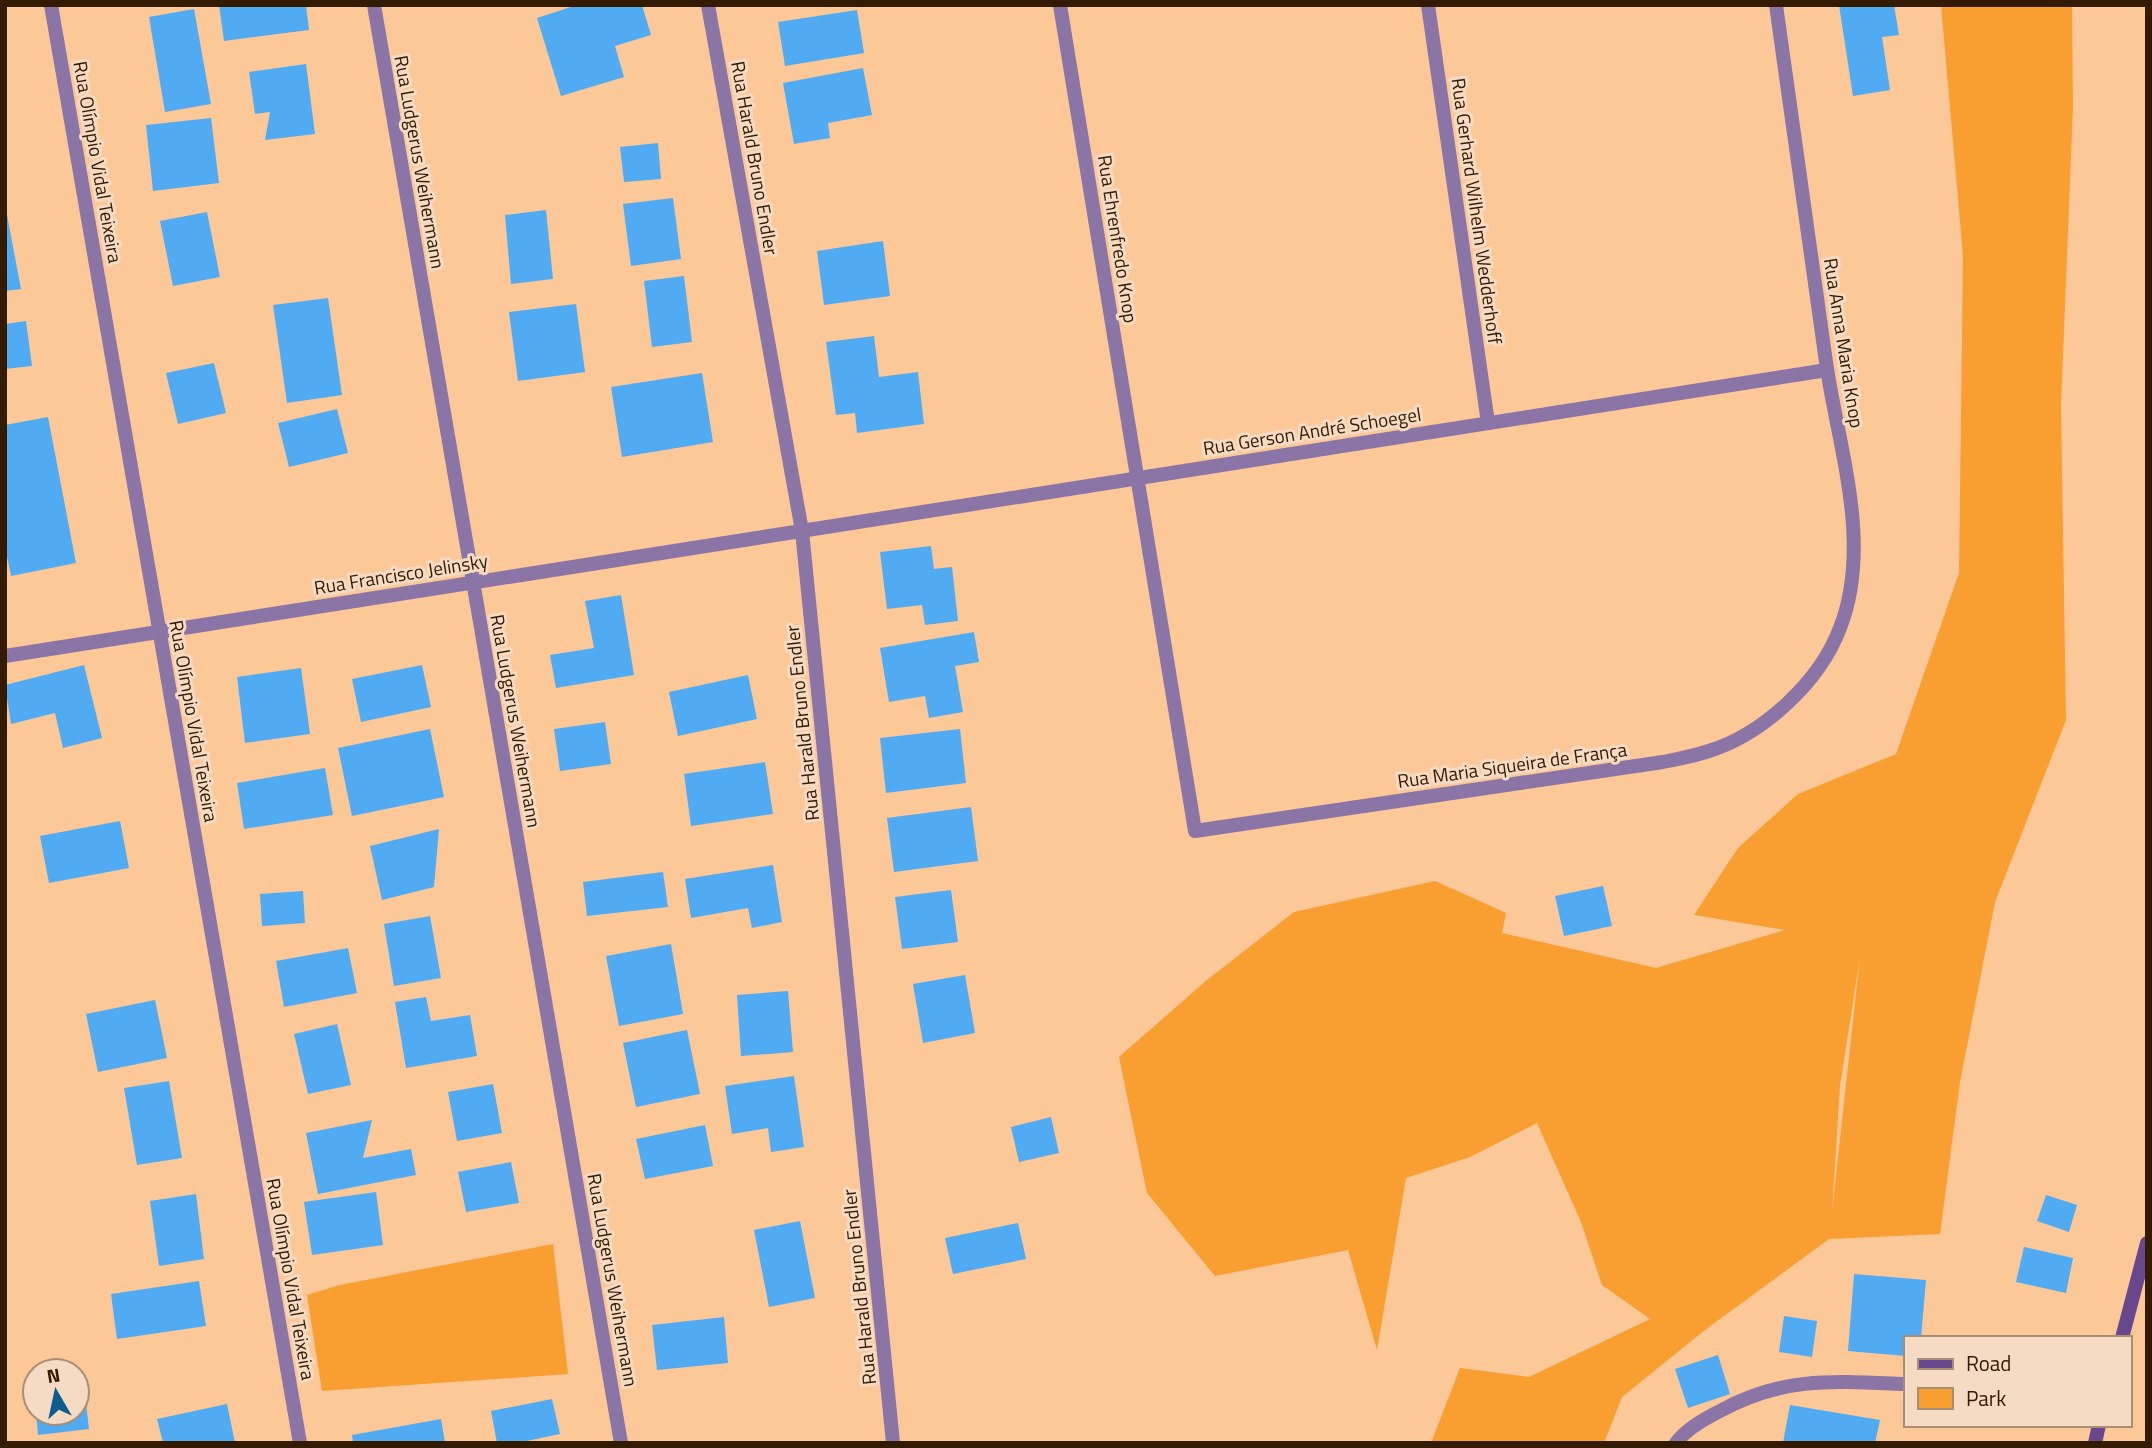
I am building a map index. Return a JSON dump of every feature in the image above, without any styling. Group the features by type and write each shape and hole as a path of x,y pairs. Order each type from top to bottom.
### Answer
{"main road":[{"path":"2123,1336 2147,1243"}],"street":[{"name":"Rua Olímpio Vidal Teixeira","path":"51,5 300,1443"},
{"name":"Rua Ludgerus Weihermann","path":"374,5 621,1443"},
{"name":"Rua Harald Bruno Endler","path":"708,5 802,531 894,1443"},
{"name":"Rua Ehrenfredo Knop","path":"1060,5 1195,831"},
{"name":"Rua Gerhard Wilhelm Wedderhoff","path":"1428,5 1488,423"},
{"name":"Rua Anna Maria Knop","path":"1776,5 1827,370 1849,489 1853,541 1851,586 1840,628 1812,680"},
{"name":"Rua Gerson André Schoegel","path":"802,531 1827,370"},
{"name":"Rua Francisco Jelinsky","path":"5,656 802,531"},
{"name":"Rua Maria Siqueira de França","path":"1195,831 1663,762 1712,751 1782,709 1812,680"},
{"path":"1676,1443 1710,1416 1733,1403 1781,1386 1815,1380 1904,1384"}],"green space":[{"path":"1941,5 2072,5 2073,107 2061,405 2066,720 1995,902 1960,1082 1940,1234 1829,1239 1705,1330 1622,1397 1604,1443 1431,1443 1460,1368 1529,1377 1650,1319 1602,1285 1581,1222 1537,1123 1470,1157 1406,1178 1377,1350 1348,1250 1215,1276 1147,1193 1119,1057 1207,980 1294,912 1435,881 1506,913 1502,933 1656,968 1785,930 1694,915 1738,848 1798,794 1896,754 1959,573 1963,256","holes":["1860,957 1832,1211 1840,1086"]},
{"path":"553,1244 568,1374 322,1391 307,1295 340,1285"}],"building":[{"path":"219,5 306,5 309,30 224,41"},
{"path":"577,5 642,5 651,35 615,46 624,77 561,96 537,18"},
{"path":"1839,5 1894,5 1899,35 1882,37 1890,90 1853,96"},
{"path":"194,9 211,104 165,112 149,17"},
{"path":"857,10 864,53 785,66 778,22"},
{"path":"306,64 315,134 265,140 270,112 255,114 249,72"},
{"path":"863,68 872,115 828,123 830,138 794,144 783,83"},
{"path":"211,118 219,183 153,191 146,125"},
{"path":"658,143 661,179 624,182 620,147"},
{"path":"673,198 681,259 631,266 623,204"},
{"path":"5,204 21,289 5,291"},
{"path":"546,210 553,279 511,284 505,215"},
{"path":"207,212 220,277 173,286 160,221"},
{"path":"883,241 890,296 824,305 817,251"},
{"path":"684,276 692,342 652,347 644,281"},
{"path":"328,298 342,395 287,403 273,305"},
{"path":"576,304 585,372 518,381 509,312"},
{"path":"26,321 32,366 5,369 5,324"},
{"path":"874,336 879,377 918,372 924,424 857,433 855,413 836,415 826,342"},
{"path":"214,363 226,413 178,424 166,373"},
{"path":"702,373 713,442 622,457 611,387"},
{"path":"337,409 348,453 289,467 278,423"},
{"path":"48,417 76,563 11,576 5,547 5,425"},
{"path":"931,546 934,569 952,567 958,621 925,625 922,605 887,609 880,552"},
{"path":"621,595 634,675 556,688 550,655 594,648 585,601"},
{"path":"974,632 979,662 955,666 963,712 929,718 925,696 889,702 880,648"},
{"path":"84,665 102,738 63,748 55,713 11,724 5,685"},
{"path":"422,665 431,707 361,722 352,679"},
{"path":"301,668 310,734 245,743 237,677"},
{"path":"748,675 757,719 678,736 669,692"},
{"path":"605,722 611,764 560,771 554,729"},
{"path":"430,729 444,797 352,816 338,748"},
{"path":"960,729 966,783 886,793 880,738"},
{"path":"765,762 773,814 691,826 684,774"},
{"path":"325,768 333,815 244,829 237,783"},
{"path":"971,807 978,861 894,872 887,818"},
{"path":"120,821 129,868 49,883 40,836"},
{"path":"439,829 434,887 382,900 370,846"},
{"path":"773,865 782,922 752,928 748,908 691,918 685,879"},
{"path":"663,872 668,907 587,916 583,882"},
{"path":"1603,886 1612,926 1564,936 1555,896"},
{"path":"951,890 958,942 902,949 895,897"},
{"path":"303,891 305,923 262,926 260,894"},
{"path":"430,916 441,978 394,986 384,924"},
{"path":"671,944 683,1014 619,1026 606,956"},
{"path":"348,948 357,993 284,1007 276,961"},
{"path":"965,975 975,1033 923,1043 913,984"},
{"path":"788,991 793,1052 741,1056 737,995"},
{"path":"426,997 431,1021 470,1015 477,1056 406,1068 395,1002"},
{"path":"155,1000 167,1058 98,1072 86,1014"},
{"path":"337,1024 351,1085 308,1094 294,1034"},
{"path":"687,1030 700,1094 636,1107 623,1043"},
{"path":"794,1076 804,1147 771,1152 768,1128 732,1134 725,1086"},
{"path":"169,1081 182,1158 137,1165 124,1088"},
{"path":"493,1084 502,1133 457,1141 448,1092"},
{"path":"1051,1117 1059,1153 1019,1162 1011,1127"},
{"path":"372,1120 363,1158 411,1149 416,1175 318,1194 306,1133"},
{"path":"705,1125 713,1166 645,1179 636,1139"},
{"path":"511,1162 519,1203 466,1212 458,1172"},
{"path":"376,1192 383,1245 312,1255 304,1202"},
{"path":"196,1194 204,1259 159,1266 150,1201"},
{"path":"2046,1195 2077,1205 2069,1232 2037,1221"},
{"path":"800,1221 815,1298 769,1307 754,1230"},
{"path":"1018,1223 1026,1259 953,1274 945,1238"},
{"path":"2024,1247 2073,1258 2066,1293 2016,1282"},
{"path":"1854,1274 1926,1280 1921,1336 1904,1336 1904,1356 1848,1351"},
{"path":"199,1281 206,1326 117,1339 111,1294"},
{"path":"1784,1316 1817,1321 1812,1357 1779,1352"},
{"path":"724,1317 728,1363 657,1370 652,1325"},
{"path":"1718,1355 1730,1394 1688,1408 1675,1369"},
{"path":"552,1399 560,1434 517,1443 497,1443 491,1411"},
{"path":"227,1404 235,1443 163,1443 157,1419"},
{"path":"1790,1405 1880,1420 1875,1443 1783,1443"},
{"path":"441,1419 445,1443 353,1443 352,1435"},
{"path":"37,1427 89,1427 89,1429 38,1435"}]}
